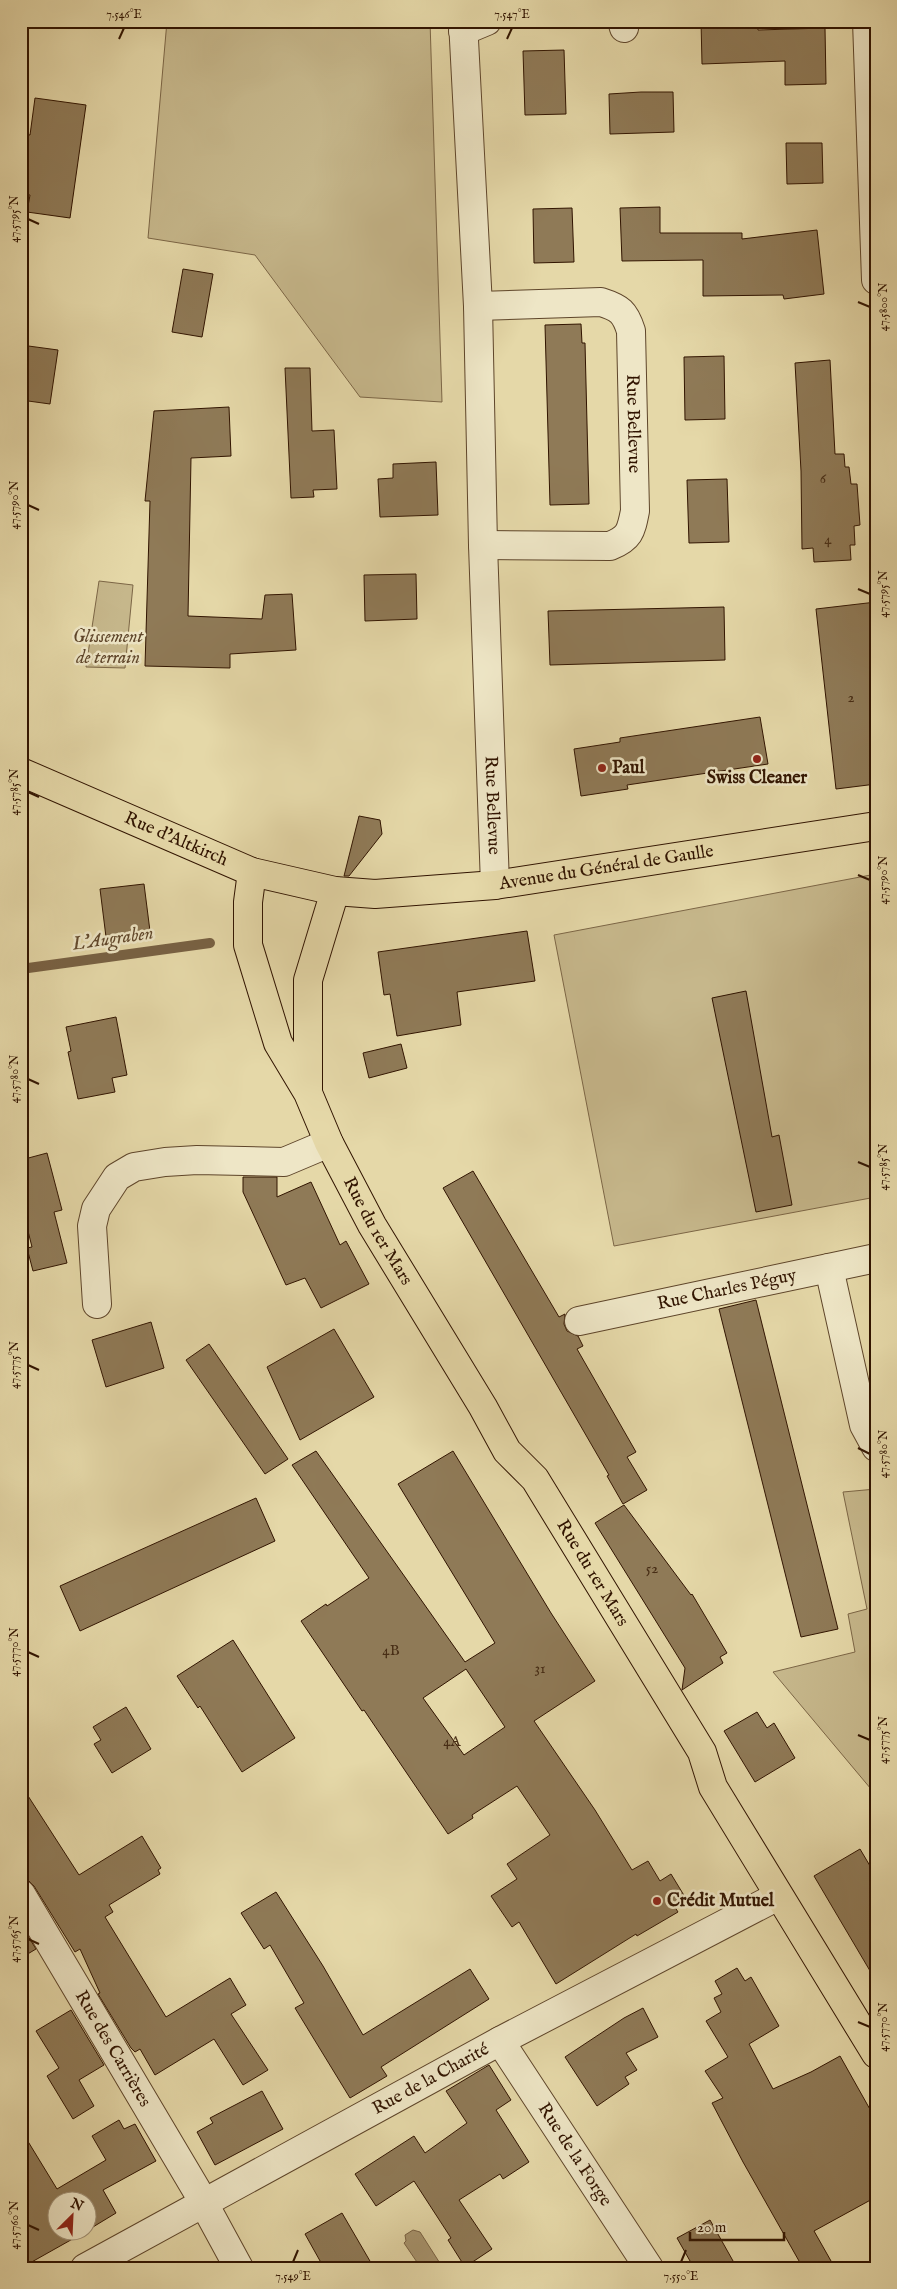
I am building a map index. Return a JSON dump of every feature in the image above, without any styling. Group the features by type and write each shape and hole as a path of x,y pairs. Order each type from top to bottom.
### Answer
{"main road":[{"name":"Rue d'Altkirch","path":"21,772 252,872 335,891"},
{"name":"Avenue du Général de Gaulle","path":"335,891 375,894 495,885 876,826"},
{"name":"Rue du 1er Mars","path":"252,872 248,902 248,944 278,1043 308,1093 329,1143 372,1225 483,1407 507,1452 535,1479 702,1752 713,1787 876,2054"},
{"name":"Rue du 1er Mars","path":"308,1093 308,980 335,891"}],"street":[{"path":"867,21 876,280"},
{"name":"Rue Bellevue","path":"471,25 483,546 495,885"},
{"name":"Rue Bellevue","path":"478,306 601,302 618,307 626,318 631,331 632,361 635,510 632,528 625,540 610,546 483,546"},
{"path":"97,1304 92,1226 96,1209 117,1177 134,1167 165,1162 197,1160 284,1162 329,1143"},
{"name":"Rue Charles Péguy","path":"579,1321 876,1258"},
{"path":"829,1268 864,1425 876,1448"},
{"name":"Rue des Carrières","path":"21,1894 205,2204 240,2268"},
{"name":"Rue de la Charité","path":"85,2268 500,2041 778,1896"},
{"name":"Rue de la Forge","path":"500,2041 649,2268"}],"green space":[{"path":"167,21 430,21 442,402 360,397 255,255 148,238"},
{"name":"Glissement de terrain","path":"99,581 133,585 125,668 86,667"},
{"path":"876,874 876,1197 614,1246 554,935"},
{"path":"876,1489 876,1795 773,1672 855,1652 848,1614 867,1609 843,1492"}],"shaded area":[{"path":"413,2230 420,2232 443,2268 421,2268 404,2243 406,2241 405,2235"}],"building":[{"path":"701,21 757,21 758,30 825,28 826,84 785,85 785,61 702,64"},
{"path":"564,50 566,114 525,115 523,51"},
{"path":"673,92 674,132 610,134 609,94"},
{"path":"35,98 86,105 70,218 27,212 30,195 22,194 24,174 21,173 21,134 30,135"},
{"path":"786,143 822,143 823,183 787,184"},
{"path":"660,207 660,233 742,233 742,239 817,230 824,294 784,299 783,295 703,296 703,260 622,261 620,208"},
{"path":"572,208 574,262 534,263 533,209"},
{"path":"183,269 213,274 202,337 172,332"},
{"path":"581,324 582,343 585,343 589,504 550,505 545,325"},
{"path":"21,345 58,350 50,404 21,400"},
{"path":"724,356 725,419 685,420 684,357"},
{"path":"830,360 835,454 844,454 845,467 849,467 851,484 857,484 860,525 854,526 855,545 850,545 851,560 814,562 813,548 802,549 801,471 795,363"},
{"path":"285,368 310,368 312,431 334,430 337,489 313,490 314,497 291,498"},
{"path":"229,407 231,456 191,458 188,616 262,619 265,595 292,594 296,650 230,654 230,668 145,666 150,501 145,501 154,411"},
{"path":"436,462 438,515 380,517 378,479 393,478 393,464"},
{"path":"727,479 729,542 689,543 687,480"},
{"path":"416,574 417,619 365,621 364,575"},
{"path":"876,602 876,784 836,789 816,609"},
{"path":"724,607 725,660 550,665 548,611"},
{"path":"760,717 768,764 627,785 628,789 581,796 574,749 620,742 620,738"},
{"path":"359,816 380,820 382,834 349,876 344,876"},
{"path":"144,884 151,939 107,945 100,889"},
{"path":"527,931 535,981 457,992 461,1025 397,1036 390,994 384,995 378,952"},
{"path":"746,991 772,1137 779,1135 792,1205 756,1212 712,998"},
{"path":"116,1017 127,1075 112,1078 115,1092 78,1099 68,1052 71,1051 66,1027"},
{"path":"401,1044 407,1068 369,1078 363,1053"},
{"path":"47,1153 62,1210 54,1212 67,1263 33,1271 27,1248 32,1247 21,1203 21,1160"},
{"path":"473,1171 559,1317 565,1314 564,1324 567,1331 578,1336 583,1346 577,1349 636,1452 627,1457 647,1490 623,1504 607,1476 609,1475 443,1188"},
{"path":"243,1177 277,1177 277,1197 311,1182 340,1245 346,1241 369,1284 321,1308 305,1278 286,1285 243,1192"},
{"path":"756,1300 838,1629 801,1637 719,1309"},
{"path":"151,1322 164,1368 106,1387 92,1340"},
{"path":"334,1329 374,1397 300,1440 267,1367"},
{"path":"209,1344 288,1459 265,1474 186,1360"},
{"path":"316,1451 465,1662 495,1643 398,1484 453,1451 551,1613 595,1681 534,1721 595,1810 632,1870 648,1861 660,1881 671,1874 685,1897 673,1904 678,1912 637,1936 636,1934 556,1984 519,1922 512,1927 491,1896 517,1879 507,1864 550,1835 517,1786 472,1815 473,1818 448,1834 301,1621 369,1578 292,1465","holes":["466,1669 505,1727 464,1755 423,1698"]},
{"path":"256,1498 275,1541 80,1631 60,1586"},
{"path":"624,1505 692,1594 727,1653 720,1657 723,1663 682,1690 685,1668 595,1523"},
{"path":"233,1640 295,1738 242,1772 200,1706 198,1708 177,1676"},
{"path":"126,1707 151,1749 112,1773 94,1744 101,1740 93,1727"},
{"path":"757,1712 767,1728 774,1723 795,1758 755,1782 724,1731"},
{"path":"21,1785 79,1875 142,1836 161,1868 158,1870 160,1874 109,1905 113,1912 105,1917 166,2017 230,1978 246,2005 231,2014 268,2070 243,2085 214,2039 155,2075 140,2049 135,2052 131,2048 98,1994 100,1993 80,1949 75,1952 34,1886 29,1881 21,1878"},
{"path":"860,1849 876,1876 876,1981 814,1876"},
{"path":"276,1892 323,1966 363,2035 470,1969 489,1999 381,2067 387,2076 350,2098 295,2008 304,2003 270,1945 264,1949 241,1913"},
{"path":"21,1925 36,1949 21,1958"},
{"path":"737,1968 745,1981 751,1977 779,2026 749,2044 773,2089 811,2072 840,2056 876,2120 876,2197 814,2231 835,2268 803,2268 712,2103 723,2098 705,2071 728,2057 706,2021 721,2012 714,1998 722,1994 715,1981"},
{"path":"643,2008 658,2037 626,2053 637,2070 625,2077 629,2084 597,2106 565,2057 624,2018"},
{"path":"71,2010 104,2065 79,2080 94,2106 73,2119 47,2076 59,2068 36,2031"},
{"path":"489,2065 511,2100 496,2110 529,2162 503,2179 500,2174 459,2200 492,2249 465,2267 448,2240 451,2238 414,2181 376,2206 355,2174 414,2136 425,2153 467,2123 446,2091"},
{"path":"262,2091 283,2129 215,2165 197,2132 213,2123 210,2118"},
{"path":"119,2120 124,2129 135,2124 156,2161 103,2190 116,2213 98,2224 98,2192 48,2192 48,2242 67,2242 21,2268 21,2130 57,2189 106,2160 92,2136"},
{"path":"342,2213 374,2268 324,2268 305,2234"},
{"path":"710,2220 737,2268 694,2268 677,2238"}],"waterway":[{"name":"L'Augraben","path":"21,969 210,943"}],"place":[{"name":"Swiss Cleaner","path":"757,759"},
{"name":"Paul","path":"602,768"},
{"name":"Crédit Mutuel","path":"657,1901"}]}
